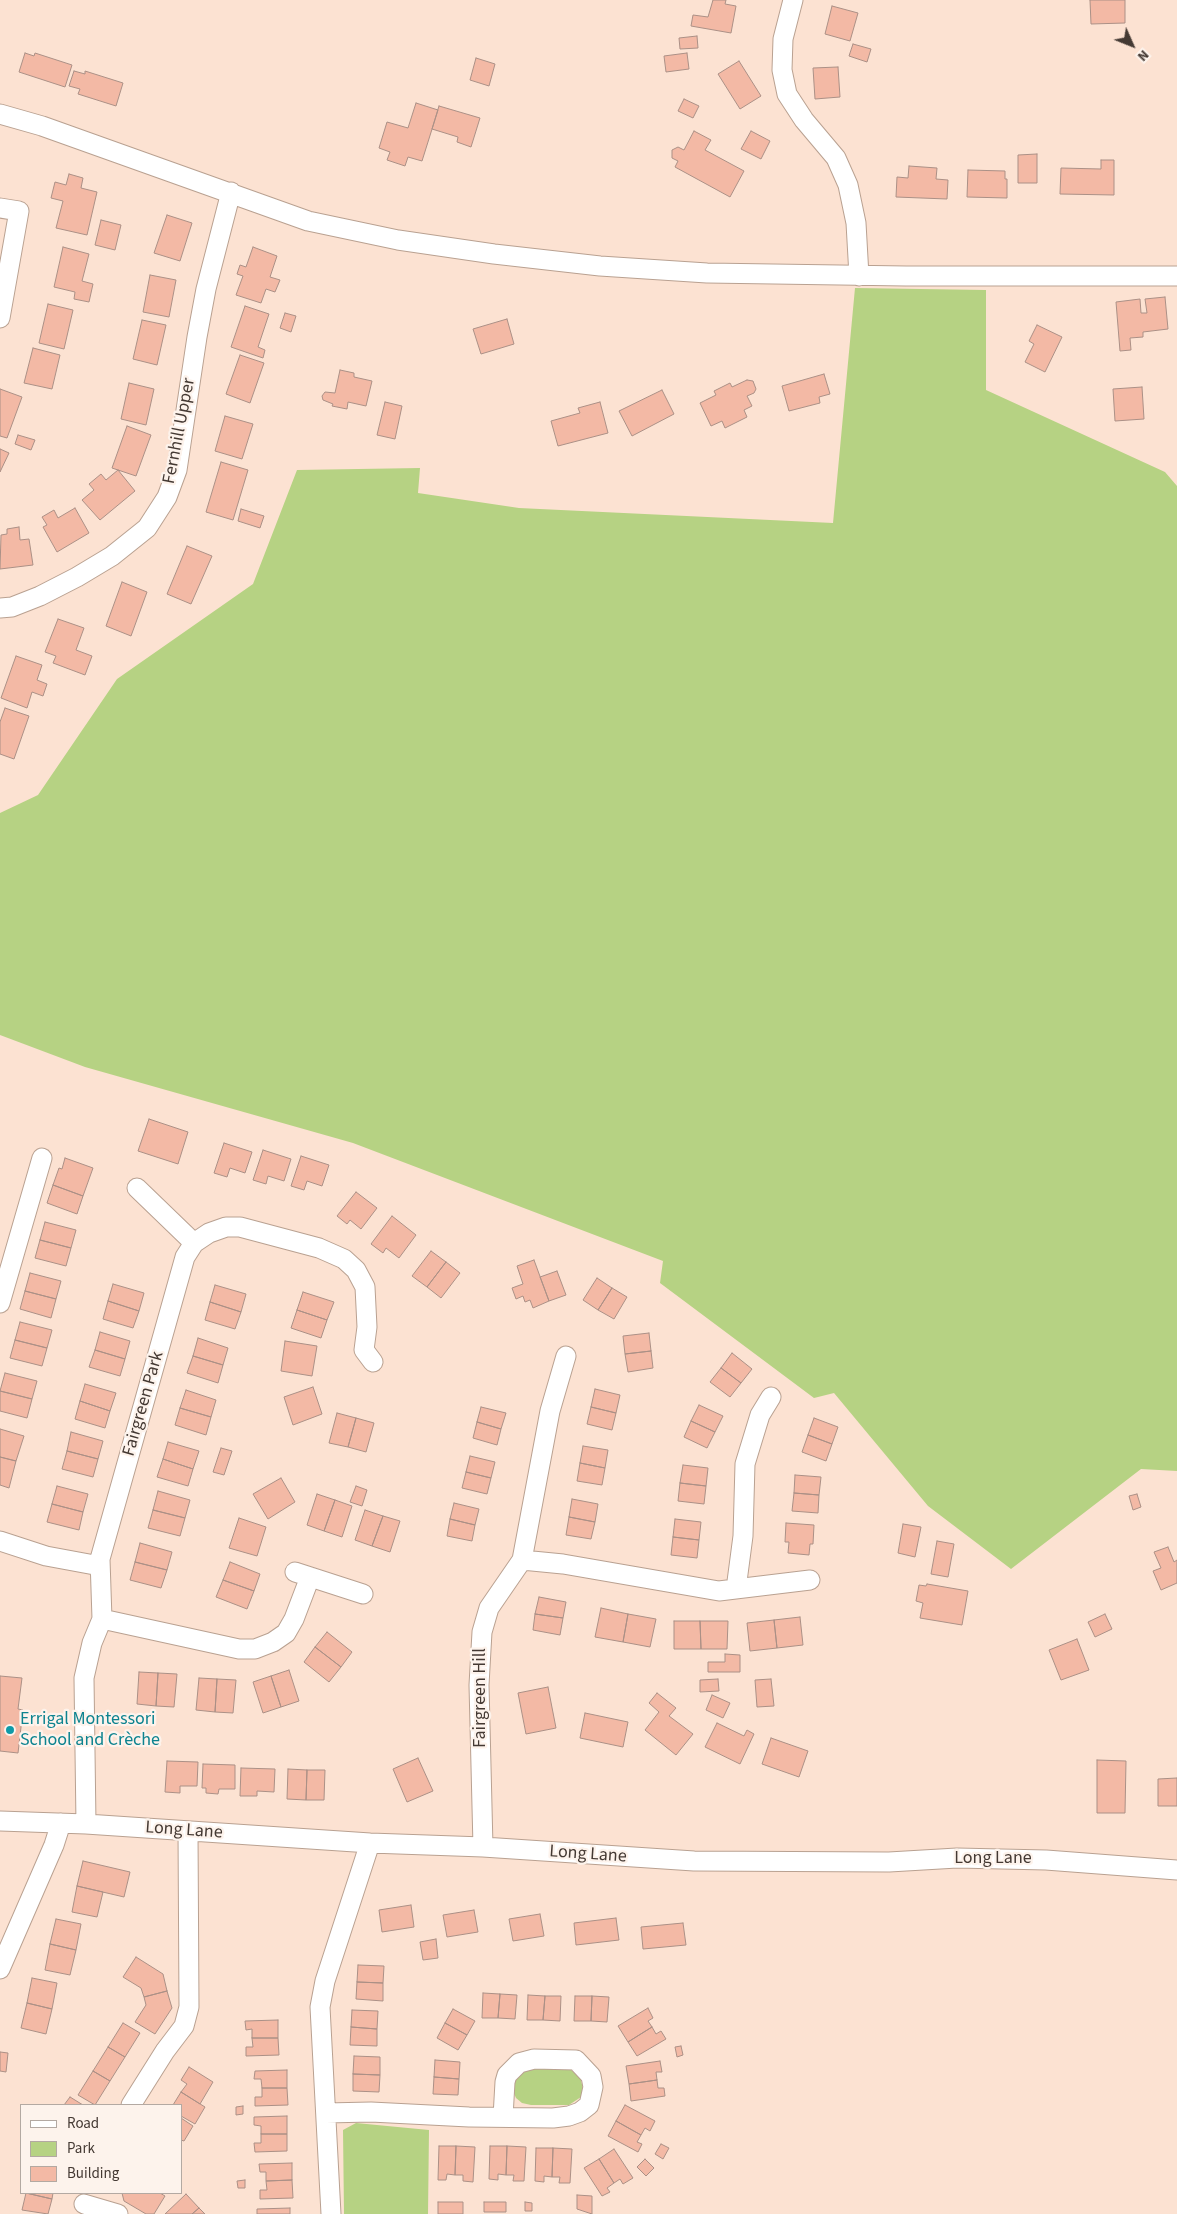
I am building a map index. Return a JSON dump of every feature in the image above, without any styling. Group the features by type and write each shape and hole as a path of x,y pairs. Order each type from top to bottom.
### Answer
{"street":[{"path":"792,0 784,39 782,70 787,94 804,120 836,158 848,185 856,224 859,276"},
{"path":"0,114 42,126 308,221 398,240 494,254 600,266 707,273 859,276 1177,276"},
{"name":"Fernhill Upper","path":"0,608 12,607 40,596 112,556 147,528 167,497 177,470 196,337 206,288 231,192"},
{"path":"0,208 19,211 0,318"},
{"path":"0,1303 42,1158"},
{"path":"137,1188 194,1243 209,1233 226,1227 240,1227 319,1248 344,1259 356,1270 365,1287 367,1327 364,1350 373,1362"},
{"name":"Fairgreen Park","path":"86,1824 84,1678 92,1643 102,1619 100,1559 185,1257 194,1243"},
{"name":"Fairgreen Hill","path":"483,1847 479,1685 482,1632 488,1608 522,1560 550,1411 566,1356"},
{"path":"736,1589 743,1536 745,1464 760,1415 771,1397"},
{"path":"0,1541 46,1556 100,1566"},
{"path":"522,1560 563,1564 719,1591 810,1580"},
{"path":"102,1619 239,1649 255,1649 273,1642 286,1632 294,1619 302,1575 363,1594"},
{"name":"Long Lane","path":"0,1821 86,1824 370,1843 483,1847 645,1859 716,1862 889,1862 957,1858 1046,1860 1177,1870"},
{"path":"0,1970 54,1845 61,1823"},
{"path":"132,2104 184,2026 189,2007 188,1831"},
{"path":"331,2214 320,2007 322,1994 370,1843"},
{"path":"326,2113 371,2112 469,2117 554,2118 580,2112 589,2105 592,2096 591,2076 576,2060 534,2059 519,2062 507,2075 504,2082 503,2117"},
{"path":"84,2204 118,2214"}],"green space":[{"path":"855,288 986,290 986,390 1165,472 1177,486 1177,1471 1141,1469 1011,1569 928,1506 834,1393 814,1398 660,1283 663,1261 353,1143 85,1067 0,1035 0,813 38,795 117,679 253,584 297,470 420,468 418,493 519,508 833,523"},
{"path":"565,2065 580,2077 583,2088 581,2097 569,2105 531,2105 522,2103 516,2098 513,2091 513,2081 524,2067"},
{"path":"356,2123 429,2130 428,2214 344,2214 343,2130"}],"building":[{"path":"713,0 726,0 725,4 736,6 731,33 691,26 693,15 708,17"},
{"path":"1090,0 1125,0 1125,23 1091,24"},
{"path":"832,6 858,13 850,41 825,34"},
{"path":"697,36 698,48 680,49 679,38"},
{"path":"853,44 871,49 867,62 849,56"},
{"path":"25,53 34,56 35,53 72,65 65,87 19,72"},
{"path":"687,53 689,69 666,72 664,56"},
{"path":"476,58 495,64 489,86 470,80"},
{"path":"739,61 761,96 740,109 718,74"},
{"path":"838,67 840,97 815,99 813,68"},
{"path":"74,71 85,74 85,71 123,83 116,106 78,94 80,89 69,86"},
{"path":"684,99 699,106 693,118 678,111"},
{"path":"416,103 438,110 422,161 408,157 405,166 387,160 390,152 379,148 387,122 408,128"},
{"path":"439,106 480,118 471,147 457,142 458,137 432,129"},
{"path":"694,131 711,140 705,150 744,171 730,197 675,167 678,161 672,158 672,150 678,147 684,150"},
{"path":"751,131 770,141 761,159 741,149"},
{"path":"1037,154 1037,183 1018,183 1018,155"},
{"path":"1101,160 1114,160 1114,195 1060,194 1061,168 1101,169"},
{"path":"909,166 937,168 936,179 948,180 947,199 896,197 897,177 908,178"},
{"path":"968,170 1005,171 1007,198 967,197"},
{"path":"69,174 83,178 81,188 97,192 87,235 56,228 63,201 51,198 55,182 66,185"},
{"path":"167,215 192,223 180,261 154,253"},
{"path":"101,220 121,225 115,250 95,245"},
{"path":"63,247 89,254 82,281 93,284 89,302 74,299 75,292 54,287"},
{"path":"253,247 277,256 270,277 280,280 275,292 266,289 261,303 236,295 243,276 237,274 240,265 246,267"},
{"path":"150,275 176,280 169,317 143,312"},
{"path":"1165,297 1168,329 1143,332 1143,337 1130,338 1131,350 1120,351 1116,302 1140,299 1141,313 1147,313 1145,299"},
{"path":"48,304 73,310 64,349 39,343"},
{"path":"245,306 269,314 258,347 265,350 263,358 231,347"},
{"path":"285,313 296,316 291,332 280,328"},
{"path":"507,319 514,344 481,354 473,329"},
{"path":"142,320 166,325 157,365 133,359"},
{"path":"1037,325 1062,337 1045,372 1025,362 1034,344 1029,341"},
{"path":"33,348 60,355 52,389 24,383"},
{"path":"240,355 264,363 250,403 226,394"},
{"path":"340,370 354,373 354,377 372,381 366,406 348,402 347,409 332,406 333,404 323,400 322,396 325,392 335,393"},
{"path":"824,374 830,394 819,397 820,403 789,411 782,386"},
{"path":"747,380 753,381 756,389 754,393 747,396 752,406 744,410 747,417 725,428 722,421 711,426 700,403 716,395 714,391 730,383 732,387"},
{"path":"129,383 154,389 146,425 121,419"},
{"path":"1142,387 1144,419 1115,421 1113,389"},
{"path":"0,389 22,397 7,438 0,436"},
{"path":"662,390 674,414 632,436 619,411"},
{"path":"385,402 402,406 395,439 377,435"},
{"path":"600,402 608,433 558,446 551,421 580,413 578,408"},
{"path":"225,416 253,424 242,459 215,451"},
{"path":"127,426 151,435 136,476 112,468"},
{"path":"18,435 35,440 31,450 15,444"},
{"path":"0,449 9,453 0,472"},
{"path":"221,462 248,470 233,520 206,512"},
{"path":"118,470 135,491 100,520 82,500 94,490 89,484 101,474 106,480"},
{"path":"75,508 89,533 57,552 43,527 47,525 42,517 54,510 58,518"},
{"path":"241,509 264,516 260,528 238,521"},
{"path":"19,527 20,540 29,539 33,565 0,569 1,535 7,534 7,529"},
{"path":"187,546 212,556 191,604 167,594"},
{"path":"122,582 147,592 131,636 106,626"},
{"path":"58,619 84,628 76,650 92,656 85,675 53,663 56,656 45,652"},
{"path":"16,656 42,665 37,680 47,684 43,696 32,692 27,708 1,698"},
{"path":"5,708 29,716 14,759 0,754 0,722"},
{"path":"149,1119 188,1132 178,1164 138,1151"},
{"path":"224,1143 252,1152 245,1173 230,1168 227,1177 214,1173"},
{"path":"263,1150 291,1159 284,1181 268,1176 266,1184 253,1180"},
{"path":"301,1156 329,1165 322,1186 307,1181 304,1190 291,1186"},
{"path":"65,1158 93,1168 83,1196 53,1185 59,1168 62,1169"},
{"path":"53,1185 83,1196 77,1214 47,1203"},
{"path":"356,1192 377,1208 361,1229 350,1220 347,1224 337,1216"},
{"path":"392,1216 416,1235 399,1258 386,1248 383,1253 371,1244"},
{"path":"45,1222 76,1230 71,1248 40,1240"},
{"path":"40,1240 71,1248 66,1266 35,1258"},
{"path":"431,1251 446,1262 427,1287 412,1276"},
{"path":"534,1260 549,1301 533,1308 530,1300 525,1302 523,1296 516,1299 512,1288 523,1284 517,1266"},
{"path":"446,1262 460,1273 441,1298 427,1287"},
{"path":"557,1271 566,1295 549,1301 540,1277"},
{"path":"30,1273 61,1281 56,1299 25,1291"},
{"path":"597,1278 612,1288 598,1310 583,1300"},
{"path":"113,1284 144,1293 139,1311 108,1301"},
{"path":"215,1285 246,1294 241,1312 210,1302"},
{"path":"612,1288 627,1297 614,1319 598,1310"},
{"path":"25,1291 56,1299 51,1318 20,1309"},
{"path":"303,1292 334,1302 327,1320 297,1310"},
{"path":"108,1301 139,1311 133,1328 103,1319"},
{"path":"210,1302 241,1312 235,1329 205,1320"},
{"path":"297,1310 327,1320 321,1338 291,1328"},
{"path":"20,1322 52,1330 47,1348 15,1340"},
{"path":"100,1332 130,1341 125,1359 95,1350"},
{"path":"649,1333 651,1351 625,1354 623,1336"},
{"path":"198,1338 228,1348 223,1365 193,1356"},
{"path":"15,1340 47,1348 42,1366 10,1358"},
{"path":"285,1341 317,1346 312,1376 281,1371"},
{"path":"95,1350 125,1359 120,1376 89,1367"},
{"path":"651,1351 653,1368 628,1372 625,1354"},
{"path":"732,1353 752,1369 741,1383 721,1368"},
{"path":"193,1356 223,1365 218,1383 187,1373"},
{"path":"721,1368 741,1383 730,1397 710,1382"},
{"path":"5,1373 37,1381 32,1399 0,1391"},
{"path":"85,1384 116,1393 110,1411 80,1401"},
{"path":"313,1387 322,1414 293,1425 284,1397"},
{"path":"595,1389 620,1395 616,1413 591,1407"},
{"path":"186,1390 216,1400 211,1417 180,1408"},
{"path":"0,1391 32,1399 27,1418 0,1411"},
{"path":"80,1401 110,1411 105,1428 75,1419"},
{"path":"699,1405 723,1416 715,1432 691,1421"},
{"path":"481,1407 506,1413 501,1429 477,1422"},
{"path":"591,1407 616,1413 612,1430 587,1424"},
{"path":"180,1408 211,1417 206,1435 175,1425"},
{"path":"337,1413 356,1418 348,1447 329,1443"},
{"path":"356,1418 374,1423 366,1452 348,1447"},
{"path":"814,1418 838,1427 832,1444 808,1435"},
{"path":"691,1421 715,1432 707,1448 684,1437"},
{"path":"477,1422 501,1429 497,1445 473,1438"},
{"path":"0,1429 24,1436 16,1461 0,1457"},
{"path":"71,1432 103,1441 98,1459 67,1451"},
{"path":"808,1435 832,1444 826,1461 802,1452"},
{"path":"168,1442 199,1451 193,1469 163,1459"},
{"path":"583,1446 608,1450 605,1468 580,1463"},
{"path":"221,1448 232,1451 224,1475 213,1472"},
{"path":"67,1451 98,1459 93,1477 62,1469"},
{"path":"470,1456 495,1462 491,1478 466,1472"},
{"path":"0,1457 16,1461 9,1488 0,1485"},
{"path":"163,1459 193,1469 188,1486 157,1477"},
{"path":"580,1463 605,1468 602,1485 577,1481"},
{"path":"683,1465 708,1468 706,1486 680,1483"},
{"path":"466,1472 491,1478 487,1494 462,1488"},
{"path":"795,1475 821,1477 819,1495 794,1493"},
{"path":"281,1478 295,1502 268,1519 253,1494"},
{"path":"680,1483 706,1486 704,1504 678,1501"},
{"path":"57,1486 88,1494 83,1512 52,1504"},
{"path":"356,1486 367,1490 362,1506 350,1502"},
{"path":"158,1491 190,1500 185,1518 153,1510"},
{"path":"794,1493 819,1495 818,1513 792,1511"},
{"path":"317,1494 335,1500 324,1531 307,1525"},
{"path":"1137,1494 1141,1507 1133,1510 1129,1496"},
{"path":"572,1499 598,1504 595,1522 569,1517"},
{"path":"335,1500 352,1506 342,1537 324,1531"},
{"path":"454,1503 479,1509 475,1525 450,1519"},
{"path":"52,1504 83,1512 79,1530 47,1522"},
{"path":"153,1510 185,1518 180,1536 148,1528"},
{"path":"365,1510 383,1516 372,1546 355,1540"},
{"path":"383,1516 400,1521 390,1552 372,1546"},
{"path":"569,1517 595,1522 591,1539 566,1535"},
{"path":"239,1518 266,1527 257,1556 229,1548"},
{"path":"450,1519 475,1525 472,1541 447,1536"},
{"path":"675,1519 701,1522 699,1540 673,1537"},
{"path":"786,1523 814,1525 813,1544 810,1544 809,1555 788,1553 789,1542 785,1542"},
{"path":"903,1524 921,1527 915,1557 898,1553"},
{"path":"673,1537 699,1540 697,1558 671,1555"},
{"path":"937,1541 954,1544 948,1577 931,1574"},
{"path":"140,1543 172,1552 167,1570 135,1562"},
{"path":"1168,1547 1174,1562 1177,1560 1177,1583 1161,1590 1153,1571 1161,1568 1154,1552"},
{"path":"135,1562 167,1570 161,1588 130,1580"},
{"path":"230,1562 260,1574 254,1591 223,1580"},
{"path":"223,1580 254,1591 247,1609 216,1597"},
{"path":"927,1584 968,1591 962,1625 920,1618 923,1603 916,1601 919,1585 926,1586"},
{"path":"539,1597 566,1602 563,1618 535,1614"},
{"path":"601,1608 628,1614 623,1642 595,1637"},
{"path":"535,1614 563,1618 560,1635 533,1630"},
{"path":"628,1614 656,1619 650,1647 623,1642"},
{"path":"1105,1614 1112,1629 1095,1637 1088,1622"},
{"path":"800,1617 803,1645 777,1648 774,1620"},
{"path":"774,1620 777,1648 750,1651 747,1623"},
{"path":"674,1621 700,1621 701,1649 674,1649"},
{"path":"700,1621 728,1621 727,1649 701,1649"},
{"path":"327,1632 352,1652 341,1667 315,1647"},
{"path":"1077,1639 1089,1670 1061,1680 1049,1650"},
{"path":"315,1647 341,1667 329,1682 304,1662"},
{"path":"725,1654 740,1655 740,1672 708,1672 708,1662 725,1662"},
{"path":"289,1670 299,1701 281,1707 271,1676"},
{"path":"139,1672 158,1673 156,1706 137,1704"},
{"path":"158,1673 177,1674 174,1707 156,1706"},
{"name":"Errigal Montessori School and Crèche","path":"0,1676 22,1678 18,1709 23,1710 18,1753 0,1751"},
{"path":"271,1676 281,1707 263,1713 253,1682"},
{"path":"199,1678 217,1679 215,1712 196,1710"},
{"path":"217,1679 236,1680 233,1713 215,1712"},
{"path":"718,1679 719,1691 700,1692 700,1680"},
{"path":"771,1679 774,1706 757,1707 755,1680"},
{"path":"548,1687 556,1728 526,1734 518,1693"},
{"path":"657,1693 676,1708 669,1716 693,1734 676,1755 645,1730 659,1712 649,1703"},
{"path":"712,1695 730,1703 723,1718 706,1710"},
{"path":"585,1713 628,1722 623,1747 580,1738"},
{"path":"717,1723 744,1736 747,1730 754,1734 740,1764 705,1747"},
{"path":"771,1738 808,1751 799,1777 762,1764"},
{"path":"418,1758 433,1791 407,1802 393,1769"},
{"path":"1097,1760 1126,1761 1125,1813 1097,1813"},
{"path":"167,1761 198,1762 197,1786 180,1786 180,1793 165,1792"},
{"path":"203,1764 235,1765 235,1789 219,1789 218,1794 206,1793 206,1788 202,1788"},
{"path":"241,1768 275,1769 274,1792 257,1791 257,1796 240,1796"},
{"path":"288,1769 307,1770 306,1800 287,1799"},
{"path":"307,1770 325,1770 324,1800 306,1800"},
{"path":"1177,1778 1177,1806 1158,1806 1158,1779"},
{"path":"83,1861 130,1872 124,1897 77,1886"},
{"path":"77,1886 103,1892 97,1917 72,1912"},
{"path":"411,1905 414,1927 382,1932 379,1910"},
{"path":"474,1910 478,1932 447,1937 443,1915"},
{"path":"540,1914 544,1936 513,1941 509,1919"},
{"path":"616,1918 619,1940 576,1945 574,1923"},
{"path":"56,1919 81,1924 76,1950 50,1944"},
{"path":"683,1923 686,1945 643,1949 641,1927"},
{"path":"436,1939 438,1958 423,1960 420,1942"},
{"path":"50,1944 76,1950 70,1975 45,1970"},
{"path":"136,1957 163,1974 167,1991 144,1997 141,1988 123,1977"},
{"path":"358,1965 384,1966 383,1983 357,1982"},
{"path":"32,1978 57,1983 52,2009 27,2003"},
{"path":"357,1982 383,1983 383,2001 356,1999"},
{"path":"167,1991 172,2008 155,2034 135,2022 146,2005 144,1997"},
{"path":"483,1993 500,1994 498,2018 482,2018"},
{"path":"500,1994 517,1995 515,2019 498,2018"},
{"path":"528,1995 545,1996 543,2020 527,2020"},
{"path":"545,1996 561,1996 560,2021 543,2020"},
{"path":"575,1996 592,1996 591,2021 574,2021"},
{"path":"592,1996 609,1997 607,2022 591,2021"},
{"path":"27,2003 52,2009 46,2034 21,2028"},
{"path":"648,2008 653,2018 648,2021 652,2027 628,2042 618,2026"},
{"path":"453,2009 475,2021 467,2035 445,2023"},
{"path":"352,2010 378,2011 377,2029 351,2027"},
{"path":"278,2020 278,2038 252,2038 252,2029 246,2030 245,2021"},
{"path":"123,2023 140,2033 125,2057 108,2047"},
{"path":"445,2023 467,2035 458,2050 437,2038"},
{"path":"351,2027 377,2029 377,2046 350,2045"},
{"path":"652,2027 656,2034 661,2031 666,2039 637,2056 628,2042"},
{"path":"252,2038 278,2038 279,2055 246,2056 246,2047 253,2047"},
{"path":"681,2046 683,2055 677,2057 675,2047"},
{"path":"108,2047 125,2057 110,2081 93,2071"},
{"path":"0,2052 8,2053 6,2072 0,2071"},
{"path":"354,2056 380,2057 380,2075 353,2074"},
{"path":"435,2060 460,2062 459,2079 434,2077"},
{"path":"660,2061 662,2072 656,2072 657,2080 629,2084 626,2066"},
{"path":"189,2067 213,2082 200,2104 181,2092 187,2084 181,2080"},
{"path":"287,2070 287,2088 262,2088 261,2079 254,2079 255,2071"},
{"path":"93,2071 110,2081 96,2104 78,2095"},
{"path":"353,2074 380,2075 379,2092 353,2091"},
{"path":"434,2077 459,2079 458,2095 433,2094"},
{"path":"657,2080 658,2088 664,2088 665,2096 631,2101 629,2084"},
{"path":"262,2088 287,2088 288,2105 255,2106 255,2097 262,2097"},
{"path":"181,2092 205,2107 195,2124 182,2117 182,2104 174,2104"},
{"path":"70,2097 81,2104 65,2104"},
{"path":"625,2105 655,2121 650,2131 645,2128 641,2135 616,2121"},
{"path":"243,2106 243,2114 236,2115 236,2107"},
{"path":"287,2116 287,2134 261,2134 261,2126 254,2125 254,2117"},
{"path":"182,2119 193,2126 184,2141 182,2140"},
{"path":"616,2121 641,2135 637,2142 642,2144 638,2152 608,2136"},
{"path":"261,2134 287,2134 287,2151 255,2152 254,2143 261,2143"},
{"path":"661,2144 669,2148 663,2159 655,2154"},
{"path":"439,2146 456,2146 455,2175 447,2174 446,2180 438,2180"},
{"path":"456,2146 475,2147 473,2182 463,2181 463,2175 455,2175"},
{"path":"490,2146 507,2146 506,2175 498,2174 498,2180 489,2179"},
{"path":"507,2146 526,2147 524,2181 513,2181 514,2175 506,2175"},
{"path":"536,2148 553,2148 552,2177 544,2176 544,2182 535,2181"},
{"path":"553,2148 572,2149 570,2183 559,2183 560,2177 552,2177"},
{"path":"614,2149 633,2178 623,2184 620,2179 614,2183 599,2159"},
{"path":"599,2159 614,2183 607,2188 610,2192 602,2196 584,2168"},
{"path":"645,2159 654,2168 646,2176 637,2167"},
{"path":"292,2163 292,2180 266,2181 266,2172 260,2172 259,2164"},
{"path":"245,2180 245,2188 238,2188 237,2181"},
{"path":"292,2180 293,2198 260,2199 260,2190 267,2190 266,2181"},
{"path":"26,2194 52,2199 48,2214 22,2210"},
{"path":"30,2194 53,2194 52,2199"},
{"path":"122,2194 162,2194 165,2196 154,2214 146,2214 124,2201"},
{"path":"186,2194 199,2208 192,2214 165,2214"},
{"path":"577,2195 592,2196 592,2214 577,2209"},
{"path":"438,2202 463,2202 463,2214 438,2214"},
{"path":"484,2202 506,2202 506,2212 484,2212"},
{"path":"525,2202 532,2203 532,2211 525,2211"},
{"path":"199,2208 205,2214 192,2214"},
{"path":"290,2208 290,2214 257,2214 257,2209"}],"place":[{"name":"Errigal Montessori School and Crèche","path":"10,1730"}]}
